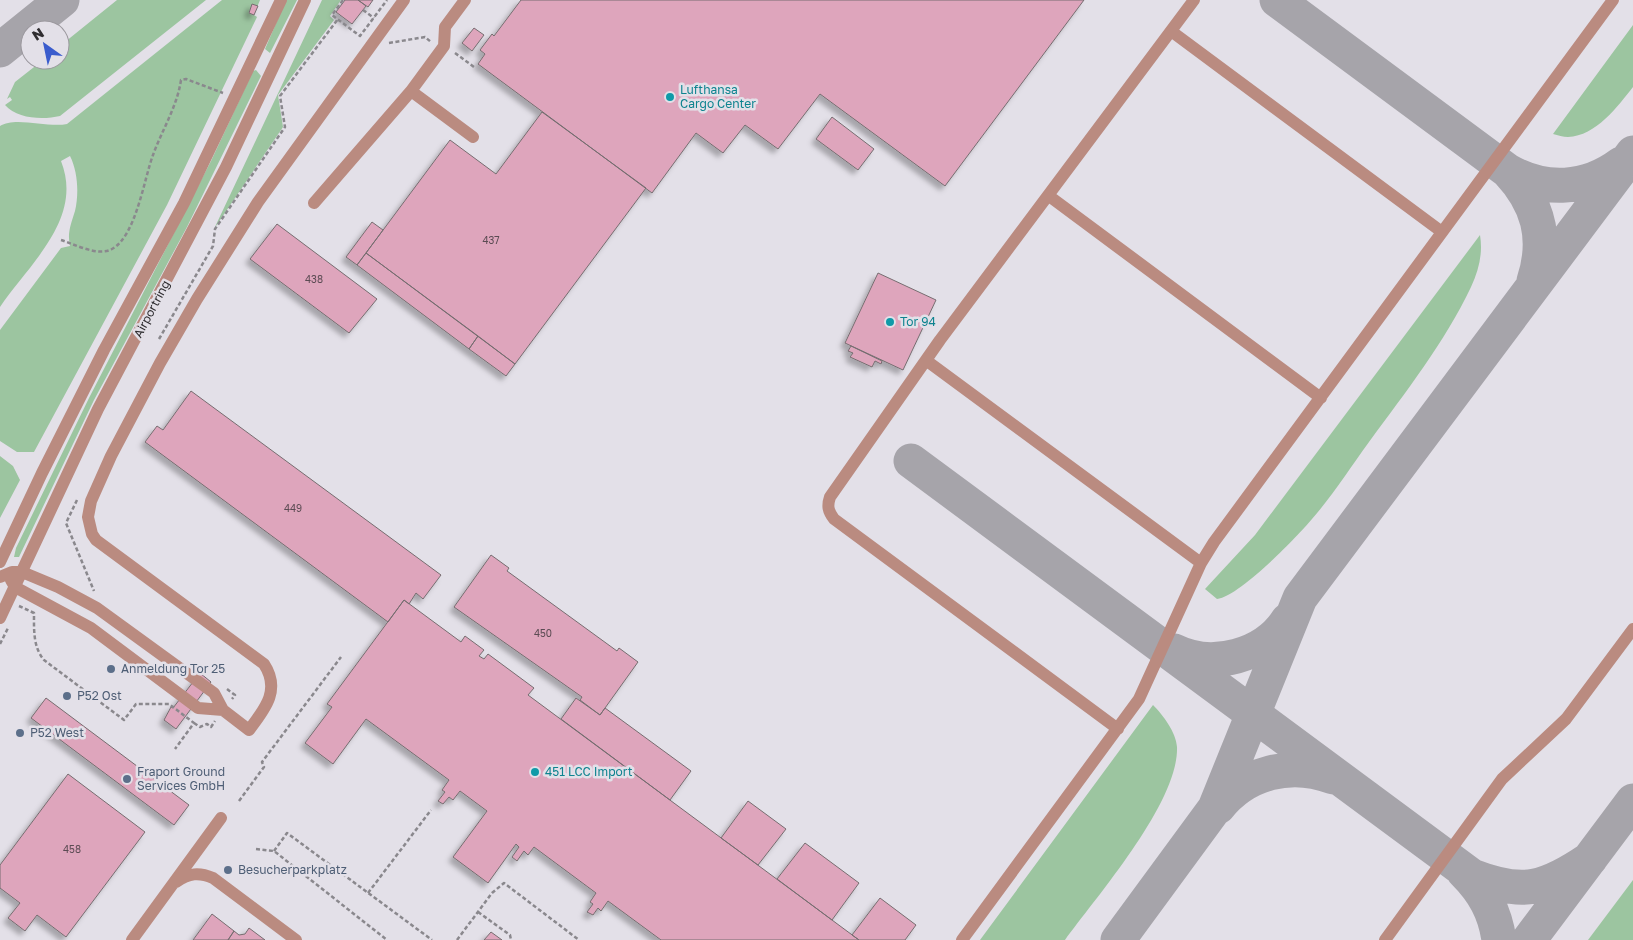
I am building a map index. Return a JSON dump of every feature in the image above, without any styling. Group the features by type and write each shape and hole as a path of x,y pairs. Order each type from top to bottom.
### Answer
{"street":[{"name":"Airportring","path":"0,562 104,350 184,203 280,0"},
{"name":"Airportring","path":"5,622 15,587 98,410 226,167 305,0"},
{"path":"4,575 22,572 58,587 98,608 202,683 214,693 224,710 249,730 270,702 272,694 269,672 264,664 96,540 92,534 88,517 91,501 111,456 160,363 221,260 294,150 404,0"},
{"path":"314,203 411,91 441,49 445,27 465,0"},
{"path":"1118,729 834,519 829,513 828,505 830,497 927,361 1194,0"},
{"path":"962,940 1139,699 1201,563 1613,0"},
{"path":"1171,31 1442,232"},
{"path":"411,91 473,137"},
{"path":"1049,196 1321,398"},
{"path":"927,361 1201,563"},
{"path":"4,575 12,536"},
{"path":"4,575 15,587 91,628 198,708 224,710"},
{"path":"49,604 58,587"},
{"path":"1386,940 1502,778 1566,719 1633,629"},
{"path":"132,940 221,818"},
{"path":"172,885 190,874 205,874 296,940"}],"path":[{"path":"343,0 332,15 360,36 387,0"},
{"path":"363,10 374,18"},
{"path":"159,341 159,336 213,246 215,230 285,128 280,96 338,19"},
{"path":"364,30 382,44 425,37 452,57 455,53 474,67"},
{"path":"61,240 104,252 113,249 123,237 142,196 151,159 179,97 182,80 186,79 235,96"},
{"path":"79,496 66,523 93,590 101,596"},
{"path":"19,605 34,614 34,634 39,654 44,660 124,720 136,704 169,704 200,727 207,724 211,727 235,695 219,683"},
{"path":"0,644 5,622"},
{"path":"239,801 264,767 262,762 341,657"},
{"path":"174,749 194,723"},
{"path":"368,893 431,810"},
{"path":"274,851 287,833 432,940"},
{"path":"256,849 274,851 387,940"},
{"path":"457,940 492,893 504,883 579,940"},
{"path":"478,912 510,935 511,940"},
{"path":"570,940 574,936"}],"green space":[{"path":"117,0 206,0 60,116 46,118 31,117 23,116 10,110 5,105 12,100 10,97 7,99 15,82 30,70 70,70 70,38"},
{"path":"222,0 260,0 254,15 257,17 167,205 34,452 17,452 0,441 0,330 61,248 70,246 69,233 75,211 77,183 75,169 70,156 61,161 66,182 65,202 59,221 50,240 0,307 0,126 14,122 51,125 67,124"},
{"path":"286,0 297,0 270,53 265,49"},
{"path":"322,0 341,0 330,16 334,20 278,95 283,127 214,229"},
{"path":"1633,25 1633,87 1597,126 1578,135 1568,137 1553,134"},
{"path":"256,70 261,76 187,227 94,400 19,557 14,557 16,548 89,398 211,161 253,71"},
{"path":"1480,235 1480,261 1471,287 1449,328 1410,386 1320,510 1304,528 1253,577 1239,588 1217,599 1205,589 1255,535"},
{"path":"0,456 13,466 20,480 0,518"},
{"path":"1153,705 1165,719 1176,741 1174,769 1165,794 1151,821 1115,874 1065,940 980,940"},
{"path":"1633,880 1633,940 1588,940"}],"building":[{"path":"345,0 358,0 366,6 352,24 336,12"},
{"path":"358,0 373,0 368,7"},
{"name":"Lufthansa Cargo Center","path":"521,0 1084,0 945,186 820,94 778,149 745,125 723,153 696,133 652,193 478,64 485,54 480,50 492,34 494,36"},
{"path":"252,4 258,6 254,15 249,13"},
{"path":"474,28 484,35 472,51 462,43"},
{"path":"542,112 646,188 515,364 366,253 450,140 496,174"},
{"path":"832,117 874,149 858,170 816,139"},
{"path":"372,222 383,230 357,265 346,257"},
{"path":"277,224 377,299 349,333 250,259"},
{"path":"366,253 478,336 469,349 357,265"},
{"name":"Tor 94","path":"878,273 936,300 903,370 845,343"},
{"path":"478,336 515,364 506,376 469,349"},
{"path":"851,346 882,361 881,364 875,361 872,367 850,357 853,353 848,351"},
{"path":"191,391 441,575 423,599 416,593 409,604 404,600 388,622 145,442 157,426 163,430"},
{"path":"491,555 509,568 507,571 617,651 619,648 638,662 600,715 580,700 582,697 454,607"},
{"name":"451 LCC Import","path":"404,600 461,642 465,636 484,650 479,656 484,659 488,654 534,688 528,695 859,940 661,940 608,901 601,911 598,908 593,915 587,912 593,904 590,902 596,893 534,847 528,855 524,851 517,861 512,857 519,847 516,844 488,883 453,857 487,811 460,791 453,800 449,797 443,804 438,801 445,792 442,790 449,780 366,719 333,764 305,743 332,707 327,704"},
{"path":"200,673 211,682 176,729 164,720 171,707 173,708"},
{"path":"46,698 189,805 174,825 31,718"},
{"path":"576,698 600,715 605,708 691,771 670,800 561,719"},
{"path":"68,774 145,832 66,937 37,915 25,931 8,918 20,903 0,888 0,865"},
{"path":"748,801 786,829 758,865 721,838"},
{"path":"805,843 859,883 832,920 777,879"},
{"path":"880,898 916,925 905,940 859,940 852,935"},
{"path":"212,914 234,931 228,940 193,940"},
{"path":"249,928 265,940 228,940 234,931 239,935 245,934"},
{"path":"491,932 502,940 484,940"}],"taxiway":[{"path":"0,50 62,0"},
{"path":"1277,0 1508,171 1527,196 1538,222 1540,250 1534,281"},
{"path":"1118,940 1215,808 1300,598 1633,153"},
{"path":"1508,171 1536,182 1565,185 1594,179 1608,173 1621,164"},
{"path":"911,461 1472,876 1506,886 1534,886 1560,877 1590,859"},
{"path":"1174,651 1189,657 1205,659 1237,656 1252,651 1266,643 1288,620"},
{"path":"1218,807 1242,785 1270,773 1301,770 1333,777"},
{"path":"1529,940 1633,801"},
{"path":"1464,872 1488,903 1495,920 1499,940"}],"place":[{"name":"Lufthansa Cargo Center","path":"670,97"},
{"name":"Tor 94","path":"890,322"},
{"name":"Anmeldung Tor 25","path":"111,669"},
{"name":"P52 Ost","path":"67,696"},
{"name":"P52 West","path":"20,733"},
{"name":"451 LCC Import","path":"535,772"},
{"name":"Fraport Ground Services GmbH","path":"127,779"},
{"name":"Besucherparkplatz","path":"228,870"}]}
